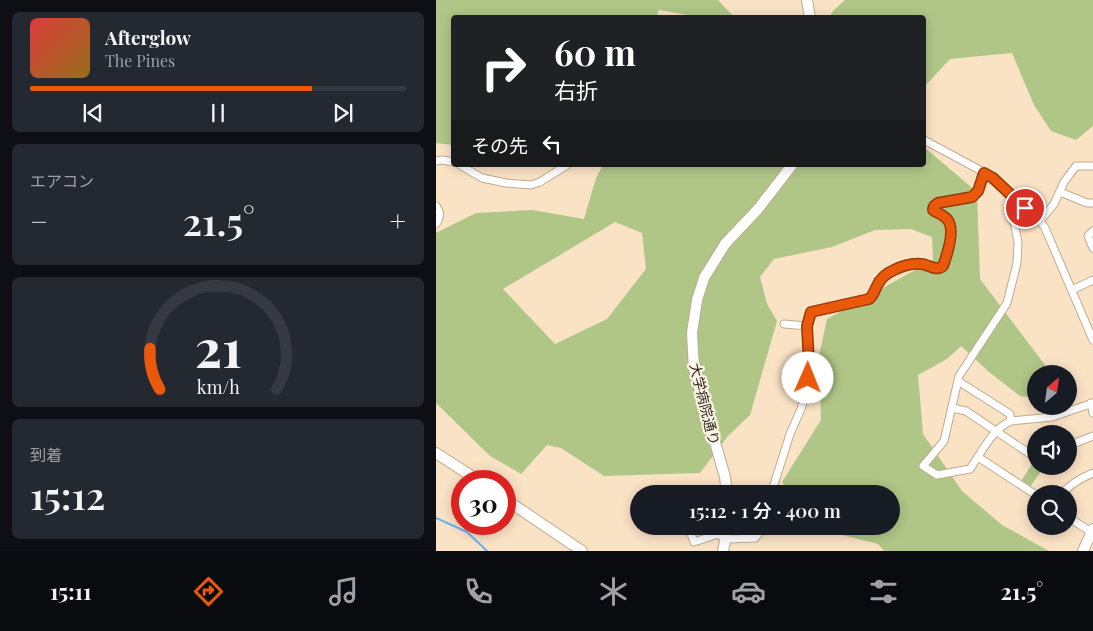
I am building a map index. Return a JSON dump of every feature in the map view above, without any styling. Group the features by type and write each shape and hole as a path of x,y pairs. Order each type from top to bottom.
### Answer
{"street":[{"path":"807,0 810,15"},
{"path":"926,141 993,178 1040,221 1045,228 1093,340"},
{"path":"436,161 451,162"},
{"path":"1040,221 1054,204 1064,182 1076,166 1093,166"},
{"path":"463,167 482,178 531,185 540,182 564,167"},
{"name":"大学病院通り","path":"726,485 694,369 692,333 698,300 704,278 725,244 758,209 790,167"},
{"path":"775,485 790,434 801,409 806,391 809,364 807,326 811,312 869,299 874,294 879,282 893,271 908,265 921,264 937,269 943,266 950,240 950,228 948,219 935,212 933,207 938,203 972,197 978,191 984,173"},
{"path":"1060,192 1087,203 1093,203"},
{"path":"1011,195 1010,201 1018,242 1017,263 1007,303 960,376 944,441 923,466 937,475 970,469 996,431 1006,423 1052,417 1092,403 1093,413"},
{"path":"436,206 440,215 436,224"},
{"path":"1093,231 1088,236 1093,248"},
{"path":"1072,290 1093,280"},
{"path":"784,324 807,326"},
{"path":"958,381 1010,414 1011,421"},
{"path":"952,408 966,411 1027,452"},
{"path":"1077,442 1093,436"},
{"path":"436,453 462,470"},
{"path":"978,457 1027,490"},
{"path":"1072,485 1093,473"},
{"path":"516,506 582,551"},
{"path":"1077,522 1092,530 1083,551"},
{"path":"691,535 694,542 715,535"},
{"path":"720,535 726,539 755,538 758,535"},
{"path":"723,551 727,535"}],"green space":[{"path":"436,0 718,0 732,15 688,15 659,10 657,15 451,15 451,145 436,143"},
{"path":"845,0 1093,0 1093,126 1076,140 1051,131 1034,105 1012,53 950,59 926,85 926,15 830,15"},
{"path":"926,149 977,192 980,279 1045,365 1027,365 1027,397 1020,396 989,372 961,346 947,359 918,375 923,434 962,491 1002,525 1049,551 884,551 878,544 843,535 900,535 900,485 784,485 782,482 821,420 819,356 827,319 933,260 932,237 911,229 875,230 832,247 774,259 760,277 767,304 777,321 750,415 728,436 700,473 604,476 561,448 547,445 521,474 490,456 436,403 436,233 476,213 532,210 584,219 596,178 602,167 926,167","holes":["615,222 642,233 646,269 607,319 555,344 503,289"]},
{"path":"1027,472 1027,475 1038,475 1031,485 1027,485 1021,481"}],"waterway":[{"path":"436,518 467,532 487,551"}],"route":[{"path":"808,378 807,326 811,312 869,299 884,277 901,267 921,264 937,269 943,266 950,240 950,228 948,219 933,210 935,205 976,195 984,173 993,178 1025,208"}]}
